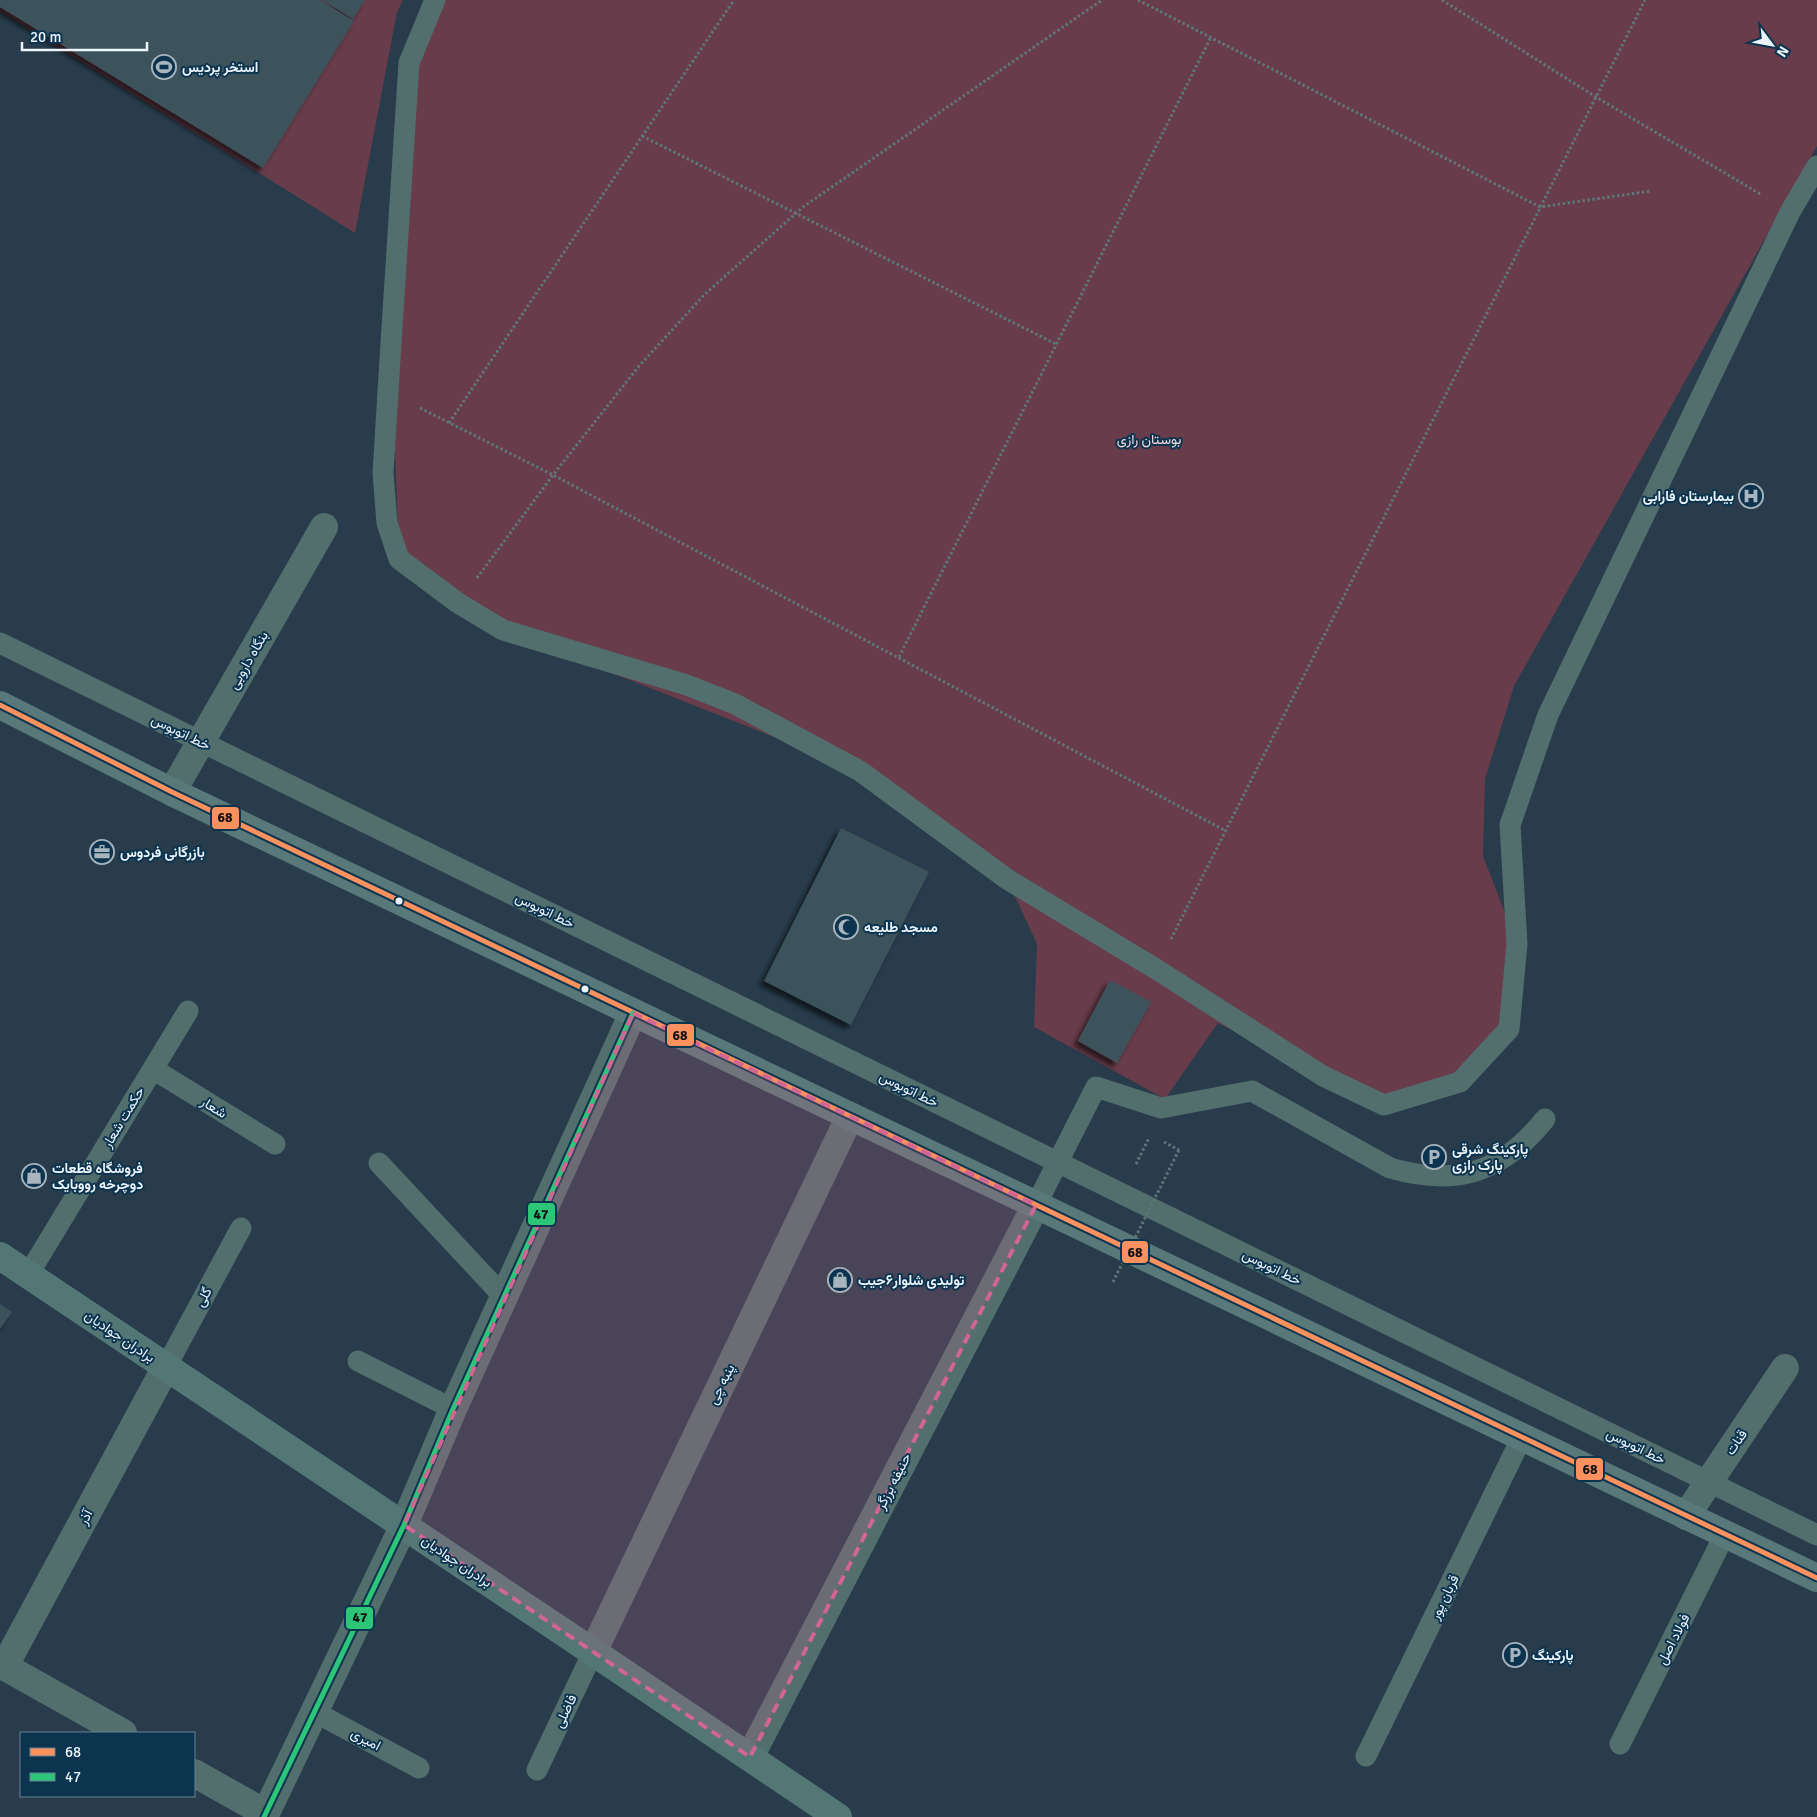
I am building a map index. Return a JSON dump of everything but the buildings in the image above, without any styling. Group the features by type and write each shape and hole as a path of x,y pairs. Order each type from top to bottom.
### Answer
{"main road":[{"path":"0,705 172,792 1817,1578"}],"street":[{"name":"بنگاه داروبی","path":"172,792 324,527"},
{"path":"195,1774 264,1815 404,1525 453,1410 633,1013"},
{"name":"پنبه چی","path":"593,1652 850,1116"},
{"name":"حنیفه برزگر","path":"750,1757 1036,1205"},
{"name":"برادران جوادیان","path":"0,1256 838,1817"},
{"name":"آذر","path":"2,1665 166,1367"},
{"name":"قنات","path":"1686,1516 1785,1368"},
{"path":"2,1665 121,1732"}],"lane":[{"path":"435,0 409,63 383,473 387,523 399,560 458,603 503,630 687,685 735,704 860,771 1007,878 1156,969 1323,1076 1384,1105 1460,1082 1509,1029 1517,944 1510,824 1548,715 1790,212 1817,166"},
{"name":"خط اتوبوس","path":"0,643 1817,1535"},
{"name":"حکمت شعار","path":"28,1275 188,1011"},
{"name":"شعار","path":"153,1069 275,1144"},
{"path":"1036,1205 1096,1087 1161,1108 1252,1092 1390,1168 1415,1175 1439,1177 1464,1174 1495,1163 1510,1155 1529,1139 1545,1119"},
{"path":"379,1163 504,1297"},
{"name":"گلی","path":"166,1367 241,1228"},
{"path":"358,1361 453,1410"},
{"name":"قربان پور","path":"1366,1756 1522,1437"},
{"name":"فولاد اصل","path":"1620,1744 1725,1534"},
{"name":"فاضلی","path":"537,1770 593,1652"},
{"name":"امیری","path":"313,1711 419,1768"}],"path":[{"path":"449,423 734,0"},
{"path":"458,603 553,475 639,366 705,294 811,202 1102,0"},
{"path":"1138,0 1540,207 1651,191"},
{"path":"1442,0 1596,97 1790,212"},
{"path":"1156,969 1644,0"},
{"path":"899,658 1211,37"},
{"path":"642,136 1056,344"},
{"path":"388,392 553,475 1226,831"},
{"path":"1113,1282 1179,1150"}],"highlighted area":[{"path":"633,1013 1036,1205 750,1757 404,1525"}],"green space":[{"path":"0,0 403,0 397,12 355,233 0,11"},
{"name":"بوستان رازی","path":"435,0 1817,0 1817,146 1514,686 1485,779 1483,856 1517,944 1509,1029 1460,1082 1384,1105 1218,1023 1165,1099 1034,1027 1037,944 1007,879 860,771 503,630 399,559 391,343 409,63"}],"transit line":[{"name":"68","path":"0,705 172,792 1817,1578"},
{"name":"47","path":"264,1817 404,1525 453,1409 633,1013"}],"place":[{"name":"استخر پردیس","path":"164,67"},
{"name":"بیمارستان فارابی","path":"1751,496"},
{"name":"بازرگانی فردوس","path":"102,852"},
{"name":"مسجد طلیعه","path":"846,927"},
{"name":"پارکینگ شرقی پارک رازی","path":"1434,1157"},
{"name":"فروشگاه قطعات دوچرخه رووبایک","path":"34,1176"},
{"name":"تولیدی شلوار۶جیب","path":"840,1280"},
{"name":"پارکینگ","path":"1515,1655"}]}
